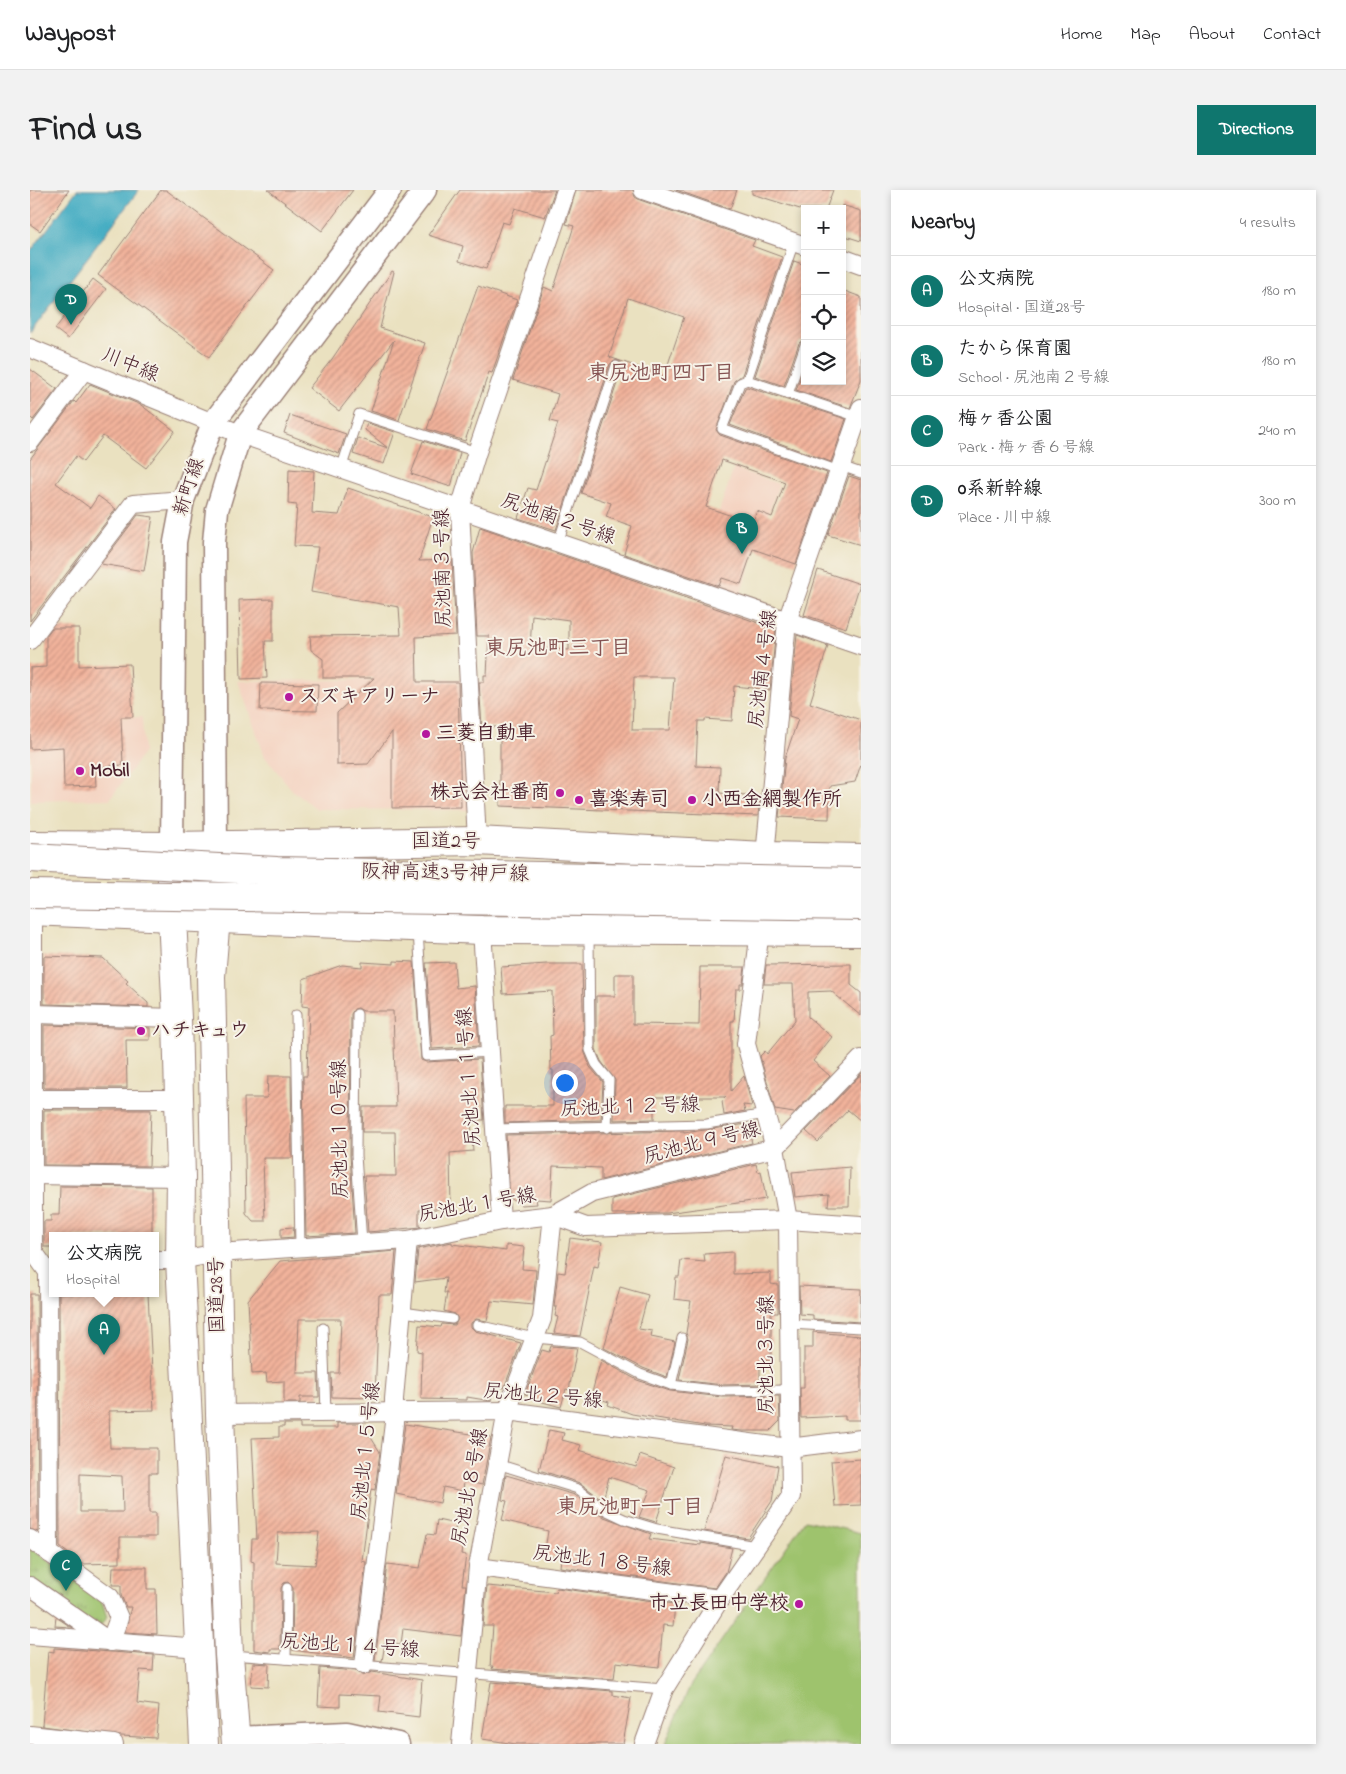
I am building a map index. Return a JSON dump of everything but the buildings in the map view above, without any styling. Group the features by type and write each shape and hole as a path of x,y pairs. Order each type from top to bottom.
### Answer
{"highway":[{"name":"国道2号","path":"30,845 172,846 477,841 765,856 861,858"},
{"name":"国道28号","path":"216,845 216,918 211,976 220,1414 232,1742"},
{"name":"国道28号","path":"172,846 172,917 181,1176 168,1260 200,1648 204,1744"},
{"name":"阪神高速3号神戸線","path":"30,858 277,871 861,882"},
{"path":"31,906 172,917 482,930 861,932"},
{"name":"阪神高速3号神戸線","path":"31,906 861,906"}],"street":[{"name":"新町線","path":"172,846 174,542 183,500 213,423 390,190"},
{"name":"新町線","path":"216,845 214,542 217,510 240,434 425,190"},
{"name":"尻池南３号線","path":"477,841 460,509 477,452 566,190"},
{"path":"643,190 799,244"},
{"path":"846,259 861,265"},
{"name":"川中線","path":"31,348 240,434"},
{"path":"30,442 84,370"},
{"name":"尻池南４号線","path":"765,856 787,621 859,412"},
{"name":"尻池南２号線","path":"240,434 861,646"},
{"path":"30,640 133,504 183,500"},
{"path":"31,906 34,1014 33,1251 48,1272 49,1553"},
{"name":"尻池北１１号線","path":"482,930 501,1221"},
{"name":"尻池北３号線","path":"644,1744 664,1689 720,1599 791,1496 788,1220 775,1148 746,1044 760,930"},
{"path":"34,1014 177,1018"},
{"name":"尻池北９号線","path":"553,1215 592,1193 775,1148 861,1059"},
{"path":"34,1099 179,1098"},
{"path":"32,1175 181,1176"},
{"name":"尻池北１号線","path":"168,1260 218,1253 408,1240 501,1221 553,1215 586,1227 788,1220 861,1225"},
{"name":"尻池北８号線","path":"461,1744 478,1567 507,1411 542,1319 553,1215"},
{"name":"尻池北１５号線","path":"364,1665 394,1412 408,1240"},
{"name":"尻池北２号線","path":"220,1414 507,1411 789,1448 861,1439"},
{"path":"30,1540 110,1597 119,1618 110,1642"},
{"name":"尻池北１８号線","path":"478,1567 720,1599"},
{"path":"30,1586 110,1642"},
{"path":"30,1635 200,1648"},
{"path":"232,1742 347,1733 398,1744"},
{"path":"30,1735 114,1744"}],"lane":[{"path":"747,380 799,244"},
{"path":"788,394 801,357"},
{"path":"558,543 616,366"},
{"path":"859,412 788,394 747,380 740,383 722,430 840,469 861,473"},
{"path":"341,469 359,414 477,452"},
{"path":"417,926 426,1056 490,1052"},
{"path":"589,930 590,1050 596,1064 609,1080 607,1128"},
{"name":"尻池北１０号線","path":"357,1014 356,1155 362,1243"},
{"path":"296,1015 300,1247"},
{"name":"尻池北１２号線","path":"495,1129 607,1128 707,1124 766,1114"},
{"path":"403,1312 452,1319"},
{"path":"789,1324 861,1328"},
{"path":"477,1325 534,1338 580,1342 640,1374 672,1385 723,1391 789,1390"},
{"path":"323,1328 326,1413"},
{"path":"672,1385 682,1338"},
{"path":"497,1464 578,1489 607,1511 632,1522 657,1529 756,1546"},
{"path":"286,1659 287,1588"},
{"name":"尻池北１４号線","path":"229,1655 664,1689"}],"shaded area":[{"path":"734,468 779,484 740,595 695,580"},
{"path":"462,679 469,810 317,809 294,792 265,757 238,681"},
{"name":"Mobil","path":"142,717 144,752 110,799 31,801 30,722"}],"green space":[{"name":"市立長田中学校","path":"805,1520 861,1533 861,1744 665,1744 690,1686"},
{"path":"30,1548 101,1599 107,1617 97,1630 30,1583"}],"water":[{"path":"77,190 139,190 30,333 30,252"}],"place":[{"name":"0系新幹線","path":"71,325"},
{"name":"たから保育園","path":"742,554"},
{"name":"スズキアリーナ","path":"289,697"},
{"name":"三菱自動車","path":"426,734"},
{"name":"Mobil","path":"80,771"},
{"name":"株式会社番商","path":"560,793"},
{"name":"喜楽寿司","path":"579,800"},
{"name":"小西金網製作所","path":"692,800"},
{"name":"ハチキュウ","path":"141,1031"},
{"name":"公文病院","path":"104,1355"},
{"name":"梅ヶ香公園","path":"66,1591"},
{"name":"市立長田中学校","path":"799,1604"}],"district":[{"name":"東尻池町四丁目","path":"661,374"},
{"name":"東尻池町三丁目","path":"558,649"},
{"name":"東尻池町一丁目","path":"630,1508"}]}
